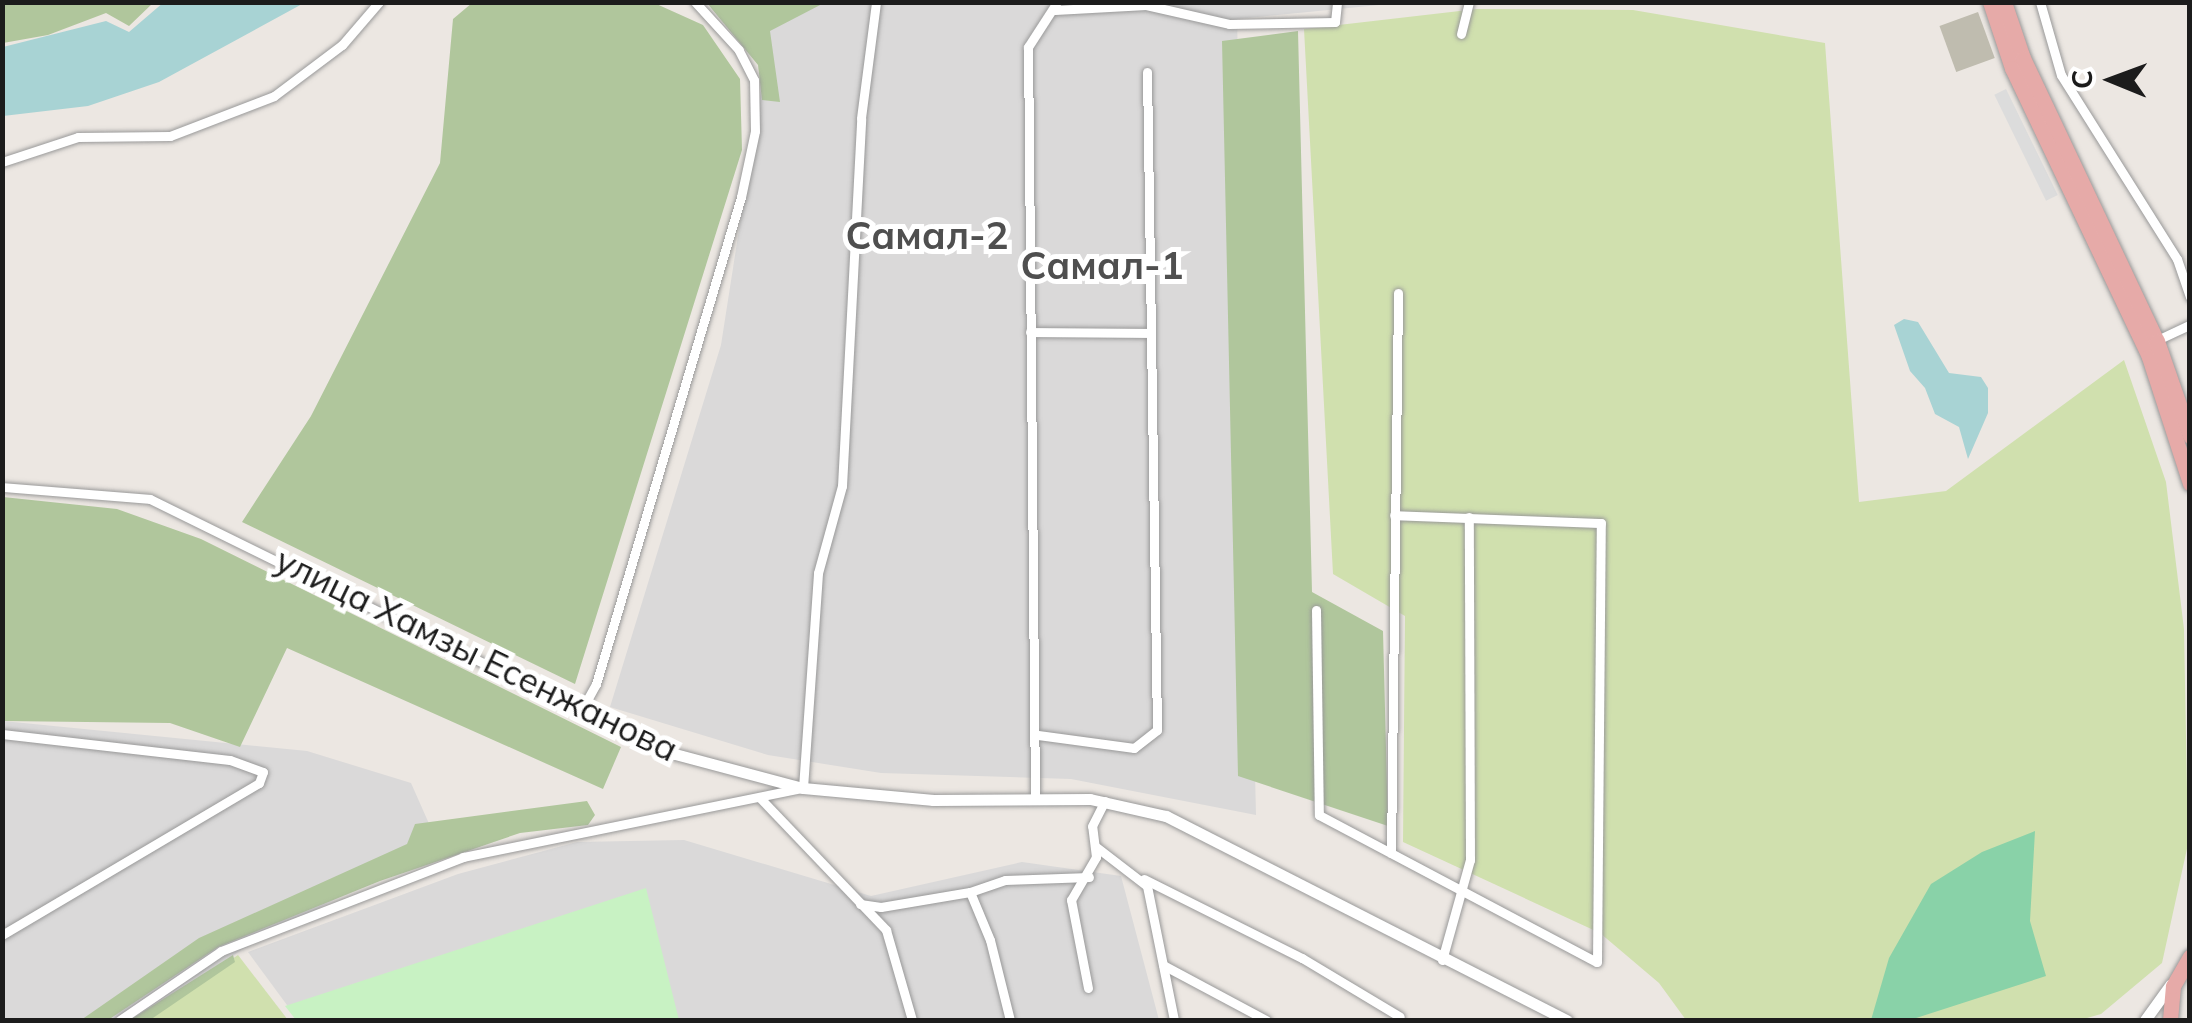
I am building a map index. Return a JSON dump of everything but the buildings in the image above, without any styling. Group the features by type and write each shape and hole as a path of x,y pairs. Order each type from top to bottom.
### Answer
{"highway":[{"path":"1990,2 2017,80 2150,341 2190,483"},
{"path":"2004,2 2023,58 2190,436"},
{"path":"2170,1020 2186,963"}],"street":[{"path":"2,162 78,137 170,136 274,96 342,44 379,2"},
{"path":"581,711 596,684 741,197 754,132 754,80 740,50 695,2"},
{"path":"120,1020 222,951 463,857 802,788 818,574 842,486 861,118 876,2"},
{"path":"1035,799 1038,735 1028,47 1056,6 1196,8 1230,24 1335,22 1337,2"},
{"path":"1460,34 1469,2"},
{"path":"2040,2 2062,75 2178,259 2190,297"},
{"path":"1038,735 1134,748 1157,730 1148,72"},
{"path":"1390,853 1398,293"},
{"path":"2150,341 2190,325"},
{"path":"1030,332 1151,333"},
{"name":"улица Хамзы Есенжанова","path":"2,486 150,499 676,754 802,788 932,800 1106,801 1198,830 1442,960 1567,1020"},
{"path":"1316,610 1319,815 1597,962 1601,523 1394,514"},
{"path":"1442,960 1464,894 1474,738 1469,517"},
{"path":"2,734 230,760 263,772 259,783 2,935"},
{"path":"761,799 886,930 912,1020"},
{"path":"1088,988 1071,900 1088,877 1095,846 1092,826 1106,801"},
{"path":"1095,846 1144,879 1302,958 1400,1017"},
{"path":"858,904 881,907 970,892 1005,880 1088,877"},
{"path":"1144,879 1174,1020"},
{"path":"970,892 990,940 1010,1020"},
{"path":"2145,1020 2186,963"},
{"path":"1163,964 1266,1020"}],"shaded area":[{"path":"724,3 1399,3 1237,19 1256,815 1071,779 881,773 768,755 610,707 721,345 765,63"},
{"path":"1978,12 1995,58 1956,72 1939,26"},
{"path":"2006,89 2058,195 2046,201 1994,95"},
{"path":"3,721 307,751 411,783 438,844 241,950 141,1020 3,1020"},
{"path":"684,840 871,896 1022,862 1121,876 1159,1020 298,1020 248,952 458,874 577,842"}],"green space":[{"path":"3,2 153,3 129,26 106,13 48,35 3,43"},
{"path":"652,2 703,25 740,79 742,150 575,684 242,522 311,416 440,163 453,19 472,3"},
{"path":"707,3 824,3 770,31 780,102 762,100 758,65"},
{"path":"1477,9 1633,10 1825,43 1859,502 1946,491 2124,360 2166,482 2184,629 2188,844 2162,963 2101,1014 2080,1020 1686,1020 1659,983 1600,933 1403,842 1405,616 1333,574 1304,29"},
{"path":"1298,31 1312,592 1383,631 1388,826 1238,776 1222,41"},
{"path":"3,497 117,509 201,539 621,747 603,789 287,648 240,747 170,723 3,721"},
{"path":"587,801 595,815 588,825 520,833 380,881 218,947 108,1020 81,1020 199,938 407,844 415,824"},
{"path":"2035,831 2030,921 2046,976 1910,1020 1871,1020 1889,958 1931,884 1982,852"},
{"path":"646,888 679,1020 296,1020 285,1006"},
{"path":"233,955 235,962 150,1020 130,1020"},
{"path":"238,955 288,1020 141,1020"}],"water":[{"path":"164,2 304,3 159,82 88,106 3,116 3,47 106,21 129,32"},
{"path":"1904,319 1918,322 1949,373 1981,377 1988,388 1988,413 1968,459 1959,427 1935,414 1925,388 1910,371 1894,325"}],"district":[{"name":"Самал-2","path":"927,236"},
{"name":"Самал-1","path":"1102,266"}]}
